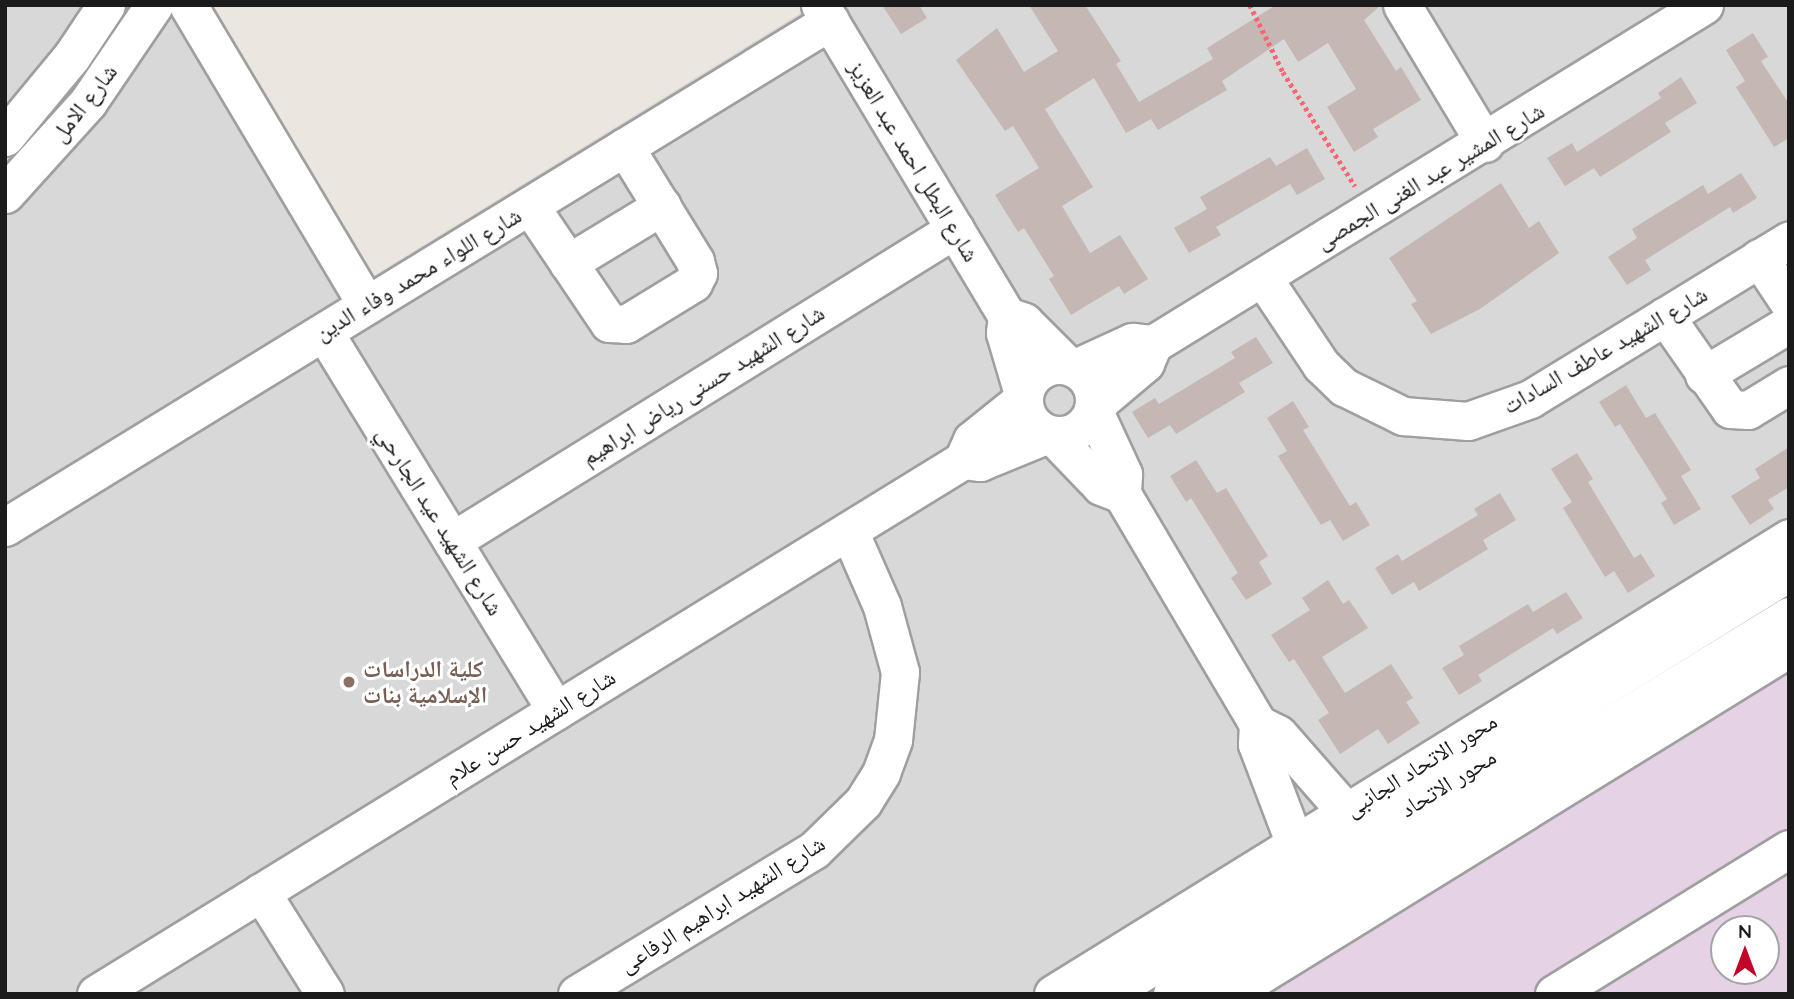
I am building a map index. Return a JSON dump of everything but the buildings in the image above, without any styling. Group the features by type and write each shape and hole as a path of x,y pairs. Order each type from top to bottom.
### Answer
{"street":[{"name":"شارع الامل","path":"5,138 72,56 106,5"},
{"name":"شارع الامل","path":"5,194 88,102 154,5"},
{"path":"188,5 367,305"},
{"path":"1402,5 1485,143"},
{"name":"شارع المشير عبد الغنى الجمصى","path":"1094,408 1145,363 1153,344 1485,143 1704,5"},
{"name":"شارع اللواء محمد وفاء الدين","path":"5,527 625,147 825,13"},
{"name":"شارع البطل احمد عبد العزيز","path":"825,13 1007,316 1005,333 1024,398"},
{"path":"530,206 605,320 626,324 696,279 695,261 625,147"},
{"path":"568,263 662,206"},
{"name":"شارع الشهيد حسنى رياض ابراهيم","path":"452,541 955,229"},
{"path":"1774,249 1789,303"},
{"name":"شارع الشهيد عاطف السادات","path":"1262,278 1321,365 1344,387 1372,405 1435,422 1468,421 1510,408 1774,249"},
{"name":"شارع البطل احمد عبد العزيز","path":"1007,316 1024,322 1072,367"},
{"path":"1665,316 1724,406 1735,412 1748,410 1789,385"},
{"path":"1704,375 1789,324"},
{"name":"شارع الشهيد عيد الجارحي","path":"324,332 556,710"},
{"name":"شارع المشير عبد الغنى الجمصى","path":"1072,367 1132,342 1153,344"},
{"path":"1122,494 1101,486 1050,434 1027,417 1024,398 1039,371 1072,367 1093,388 1094,408 1123,474 1122,494 1258,724 1278,734 1366,836"},
{"name":"شارع الشهيد حسن علام","path":"96,994 963,460 972,440 1024,398"},
{"path":"1050,434 1078,430 1094,408"},
{"name":"شارع الشهيد حسن علام","path":"963,460 984,461 1050,434"},
{"name":"شارع الشهيد ابراهيم الرفاعى","path":"578,994 814,850 841,828 881,773 893,740 900,672 894,638 849,531"},
{"name":"محور الاتحاد الجانبى","path":"1054,994 1309,871 1366,836 1789,538"},
{"name":"محور الاتحاد","path":"1107,994 1789,572"},
{"name":"محور الاتحاد","path":"1366,836 1789,616"},
{"path":"1229,994 1789,648"},
{"path":"1258,724 1257,744 1309,871"},
{"path":"1554,994 1789,849"},
{"name":"محور الاتحاد","path":"1172,994 1309,871"},
{"path":"261,892 326,994"}],"path":[{"path":"1250,5 1283,72 1371,212"}],"shaded area":[{"path":"5,5 201,5 372,277 814,5 1789,5 1789,597 1140,994 5,994"},
{"path":"1789,604 1789,994 1156,994"}],"place":[{"name":"كلية الدراسات الإسلامية بنات","path":"349,682"}]}
